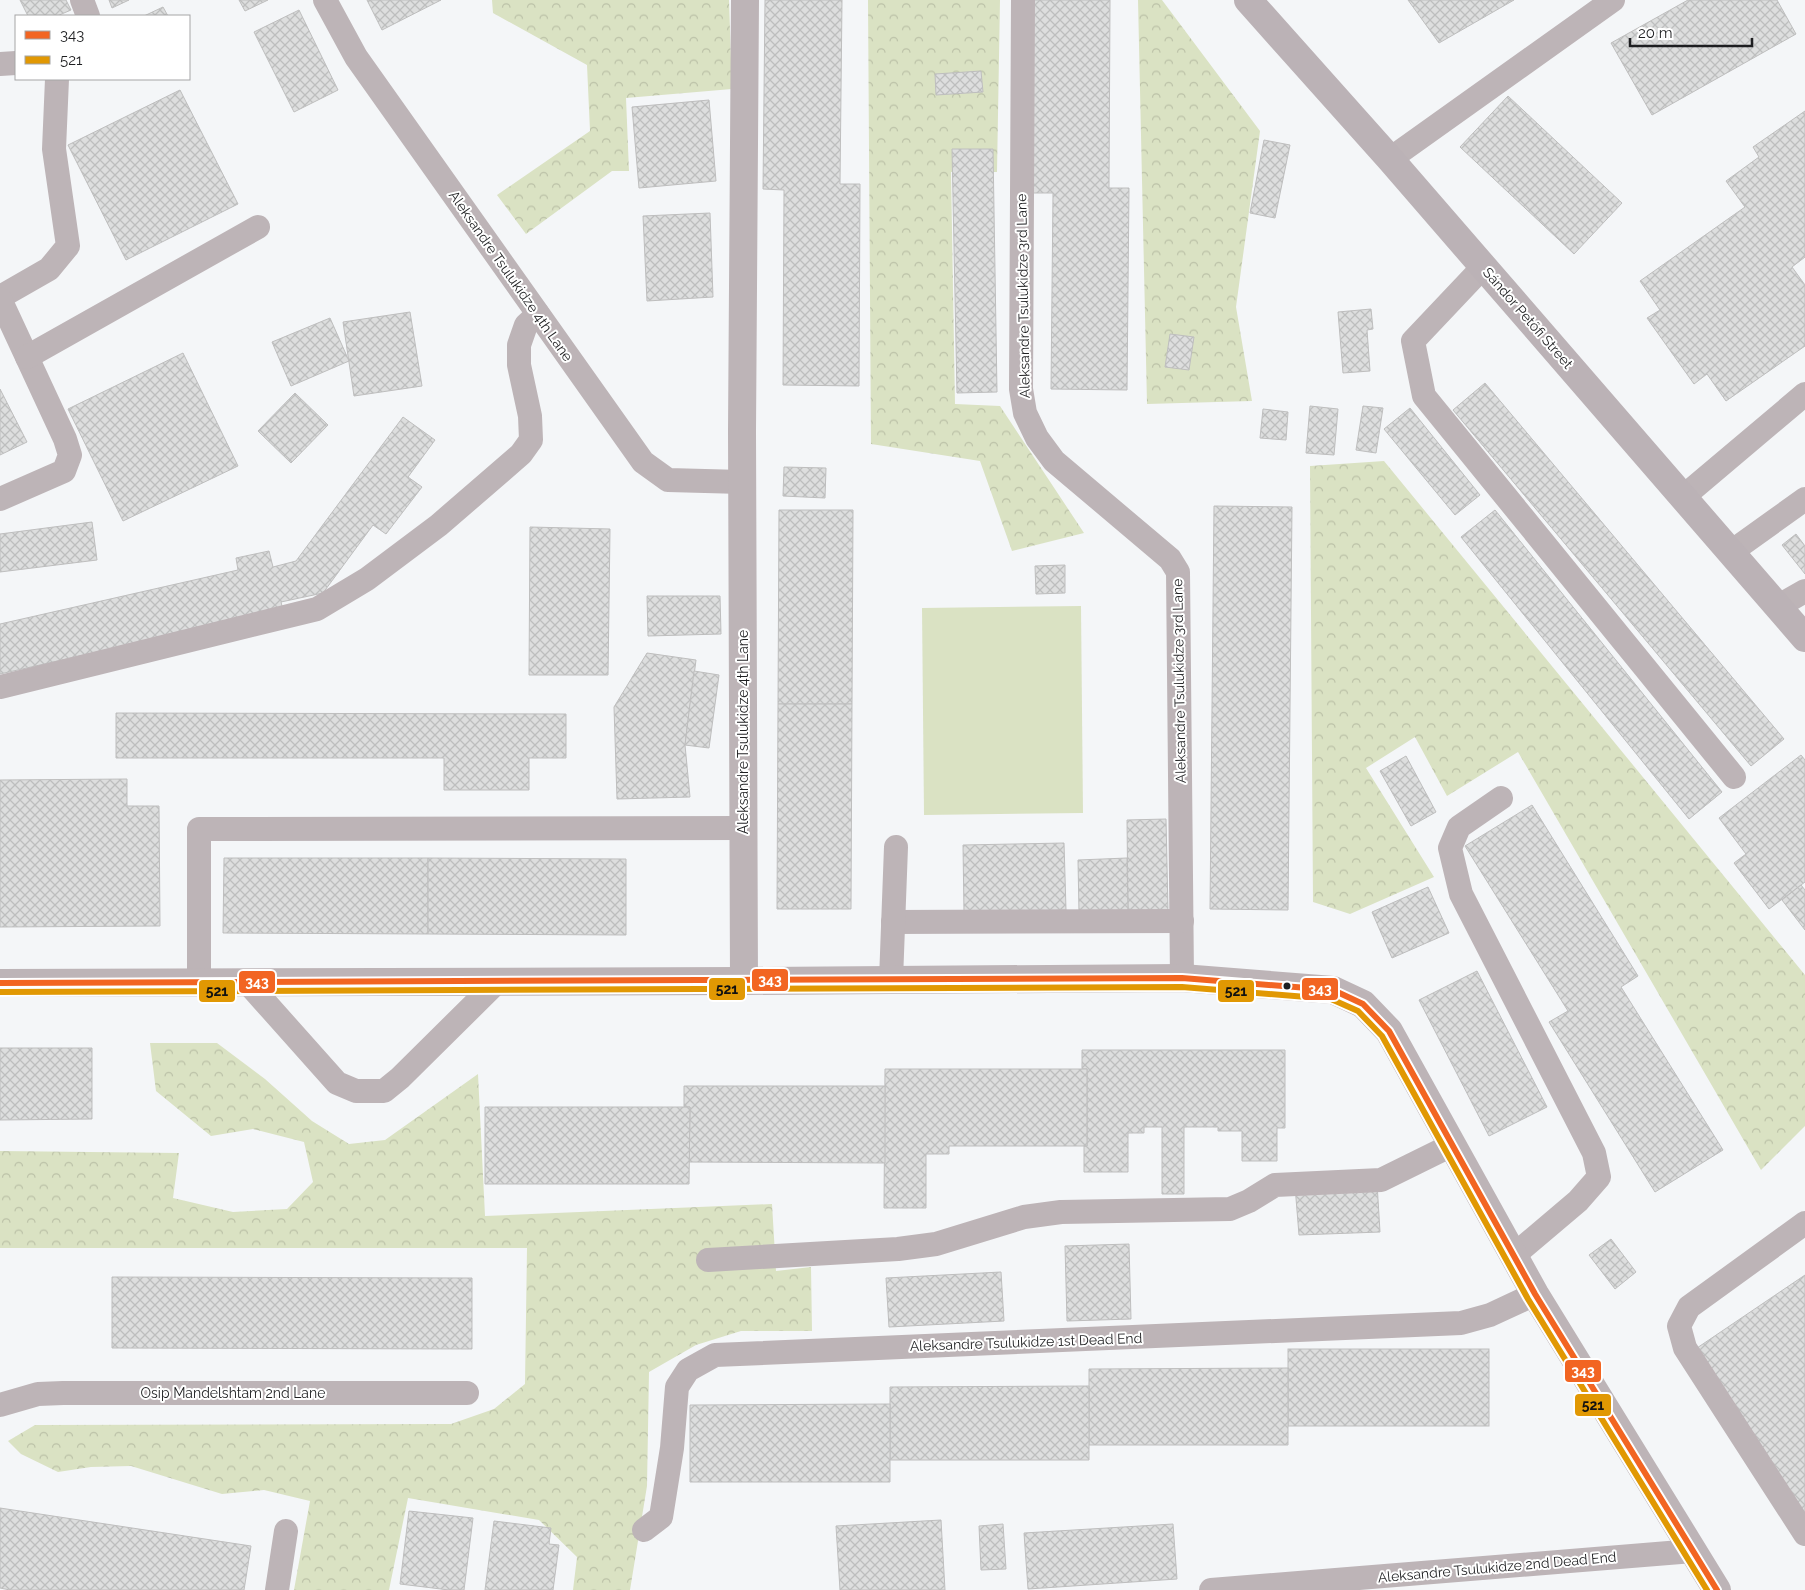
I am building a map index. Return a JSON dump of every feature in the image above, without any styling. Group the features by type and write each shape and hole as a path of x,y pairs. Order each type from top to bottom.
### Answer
{"main road":[{"name":"Sándor Petőfi Street","path":"1250,1 1390,159 1805,638"}],"street":[{"name":"Aleksandre Tsulukidze 4th Lane","path":"744,981 742,482 745,0"},
{"path":"0,983 1182,978 1333,990 1363,1004 1389,1031 1535,1294 1717,1590"}],"lane":[{"path":"82,0 88,15"},
{"name":"Aleksandre Tsulukidze 4th Lane","path":"325,0 356,57 643,462 668,480 742,482"},
{"name":"Aleksandre Tsulukidze 3rd Lane","path":"1023,0 1021,389 1026,413 1037,438 1054,461 1170,559 1178,572 1182,978"},
{"path":"1390,159 1613,0"},
{"path":"0,64 15,63"},
{"path":"0,499 64,471 70,454 66,439 0,298 49,269 68,246 54,149 57,80"},
{"path":"27,356 258,227"},
{"path":"1483,267 1413,341 1424,396 1734,777"},
{"path":"0,687 317,609 367,579 439,525 521,454 531,440 530,416 519,365 519,345 526,325 538,314"},
{"path":"1683,497 1805,394"},
{"path":"1731,552 1805,499"},
{"path":"1777,607 1805,591"},
{"path":"1501,798 1459,827 1450,848 1461,894 1594,1152 1599,1177 1578,1201 1513,1256"},
{"path":"199,982 199,829 743,828"},
{"path":"891,980 896,847"},
{"path":"893,922 1182,921"},
{"path":"247,982 337,1083 356,1090 384,1090 400,1078 497,982"},
{"path":"708,1260 936,1244 1024,1216 1061,1212 1230,1209 1249,1201 1275,1184 1381,1180 1452,1145"},
{"path":"1805,1223 1690,1307 1679,1326 1685,1348 1805,1534"},
{"name":"Aleksandre Tsulukidze 1st Dead End","path":"644,1530 660,1517 672,1448 677,1387 688,1370 715,1355 1461,1324 1490,1315 1535,1294"},
{"name":"Osip Mandelshtam 2nd Lane","path":"0,1405 38,1394 63,1393 467,1393"},
{"path":"277,1590 286,1531"},
{"name":"Aleksandre Tsulukidze 2nd Dead End","path":"1211,1590 1693,1551"}],"green space":[{"path":"492,0 729,0 732,89 626,98 629,171 612,171 526,234 497,195 590,131 587,65 493,13"},
{"path":"868,0 1000,0 997,172 951,172 955,404 1000,406 1084,533 1012,551 980,461 871,444"},
{"path":"1138,0 1162,0 1260,131 1236,307 1252,401 1147,404"},
{"path":"1384,461 1805,975 1805,1126 1761,1170 1518,752 1447,796 1415,737 1366,768 1434,877 1350,914 1313,902 1310,466"},
{"path":"1081,606 1083,813 924,815 922,608"},
{"path":"150,1043 217,1043 265,1079 312,1121 349,1144 385,1140 478,1074 485,1216 772,1204 776,1271 811,1267 812,1331 741,1331 696,1345 649,1372 647,1486 630,1590 573,1590 577,1557 539,1520 408,1498 389,1590 294,1590 310,1501 264,1490 222,1494 131,1466 91,1467 58,1472 21,1454 8,1441 35,1425 451,1424 494,1409 525,1384 527,1248 0,1248 0,1151 179,1153 173,1198 233,1212 287,1209 313,1182 304,1142 253,1129 211,1136 156,1091"}],"building":[{"path":"20,0 66,0 71,10 59,15 28,15"},
{"path":"109,0 129,0 112,8"},
{"path":"239,0 268,0 245,11"},
{"path":"367,0 441,0 382,30"},
{"path":"765,0 842,0 840,184 860,184 859,386 783,385 784,190 763,189"},
{"path":"1033,0 1110,0 1109,188 1129,188 1127,390 1051,389 1053,193 1032,193"},
{"path":"1408,0 1514,0 1439,43"},
{"path":"1688,0 1777,0 1796,34 1652,115 1611,43"},
{"path":"163,7 167,15 146,15"},
{"path":"299,10 338,90 294,112 254,32"},
{"path":"981,71 983,92 936,95 935,74"},
{"path":"180,90 238,204 126,260 68,145"},
{"path":"1508,96 1622,203 1574,254 1460,147"},
{"path":"709,100 716,181 639,188 632,107"},
{"path":"1805,111 1805,257 1792,267 1805,285 1805,346 1726,401 1707,374 1694,384 1647,318 1660,310 1640,281 1745,207 1726,181 1759,157 1753,147"},
{"path":"1264,140 1290,145 1275,218 1250,213"},
{"path":"952,149 993,149 997,392 957,393"},
{"path":"710,213 713,297 647,301 643,216"},
{"path":"1371,309 1373,329 1367,330 1370,371 1343,373 1338,312"},
{"path":"410,312 422,386 354,396 343,322"},
{"path":"330,318 349,361 291,386 272,342"},
{"path":"1170,334 1194,337 1189,370 1165,367"},
{"path":"183,353 238,466 123,521 68,409"},
{"path":"1485,383 1784,739 1751,766 1453,410"},
{"path":"0,389 27,442 0,455"},
{"path":"295,393 328,425 291,463 258,431"},
{"path":"1310,406 1338,409 1334,455 1306,453"},
{"path":"1363,406 1383,408 1376,453 1356,450"},
{"path":"1410,408 1480,495 1455,515 1384,429"},
{"path":"1263,409 1288,412 1286,440 1260,438"},
{"path":"403,417 435,440 408,477 422,487 386,534 373,525 323,593 281,602 283,610 0,674 0,624 238,570 236,558 269,551 273,567 296,561"},
{"path":"784,467 826,468 825,498 783,496"},
{"path":"1214,506 1292,507 1288,910 1210,909"},
{"path":"779,510 853,510 852,704 778,704"},
{"path":"1495,510 1722,792 1689,819 1461,537"},
{"path":"92,522 97,560 0,572 0,534"},
{"path":"530,527 610,529 608,675 529,675"},
{"path":"1796,534 1805,546 1805,574 1782,545"},
{"path":"1065,565 1065,593 1036,594 1035,566"},
{"path":"647,596 720,596 721,634 648,636"},
{"path":"647,653 696,660 685,745 690,797 617,799 614,707"},
{"path":"694,671 719,675 709,748 685,745"},
{"path":"778,704 852,704 851,909 777,909"},
{"path":"116,713 566,714 566,758 529,758 529,790 444,790 444,758 116,758"},
{"path":"1801,755 1805,760 1805,882 1769,909 1734,863 1746,854 1719,818"},
{"path":"1406,756 1436,812 1411,826 1380,771"},
{"path":"127,779 127,806 159,806 160,926 0,927 0,780"},
{"path":"1532,805 1638,976 1621,987 1723,1150 1655,1192 1549,1022 1568,1011 1465,846"},
{"path":"1166,819 1168,911 1128,911 1127,820"},
{"path":"1064,843 1066,910 964,913 963,845"},
{"path":"224,858 428,858 428,934 223,933"},
{"path":"428,858 626,859 626,935 428,934"},
{"path":"1127,858 1128,911 1079,913 1078,860"},
{"path":"1801,885 1805,890 1805,930 1782,900"},
{"path":"1428,887 1449,933 1392,958 1372,912"},
{"path":"1477,971 1547,1107 1489,1136 1419,1000"},
{"path":"0,1048 92,1048 92,1119 0,1120"},
{"path":"1082,1050 1285,1050 1285,1128 1277,1128 1277,1161 1242,1161 1242,1131 1218,1131 1218,1127 1184,1127 1184,1194 1162,1194 1162,1127 1144,1127 1144,1133 1128,1133 1128,1172 1084,1172 1084,1146 1087,1146 1087,1069 1082,1069"},
{"path":"885,1069 1087,1069 1087,1146 949,1146 949,1154 926,1154 926,1208 884,1208"},
{"path":"684,1086 885,1086 885,1163 689,1162 690,1107 684,1107"},
{"path":"485,1107 690,1107 689,1184 485,1184"},
{"path":"1377,1183 1380,1232 1299,1235 1295,1186"},
{"path":"1611,1239 1636,1272 1615,1289 1589,1255"},
{"path":"1129,1244 1131,1319 1067,1321 1065,1246"},
{"path":"1001,1272 1004,1321 889,1327 886,1278"},
{"path":"1805,1275 1805,1515 1694,1350"},
{"path":"112,1277 472,1278 472,1349 112,1348"},
{"path":"1288,1349 1489,1349 1489,1426 1288,1426"},
{"path":"1288,1368 1288,1445 1089,1445 1089,1369"},
{"path":"1089,1386 1089,1460 890,1460 890,1387"},
{"path":"890,1404 890,1482 690,1482 690,1405"},
{"path":"0,1508 251,1546 244,1590 10,1590 0,1588"},
{"path":"409,1511 473,1518 464,1590 400,1584"},
{"path":"941,1520 945,1590 840,1590 836,1526"},
{"path":"494,1521 551,1528 549,1544 559,1545 553,1590 485,1590"},
{"path":"1003,1524 1006,1569 981,1570 979,1526"},
{"path":"1173,1524 1177,1579 1028,1589 1024,1533"}],"transit line":[{"name":"343","path":"0,983 1182,978 1333,990 1363,1004 1389,1031 1535,1294 1717,1590"},
{"name":"521","path":"0,992 1182,987 1331,999 1358,1011 1382,1036 1528,1299 1707,1590"}]}
